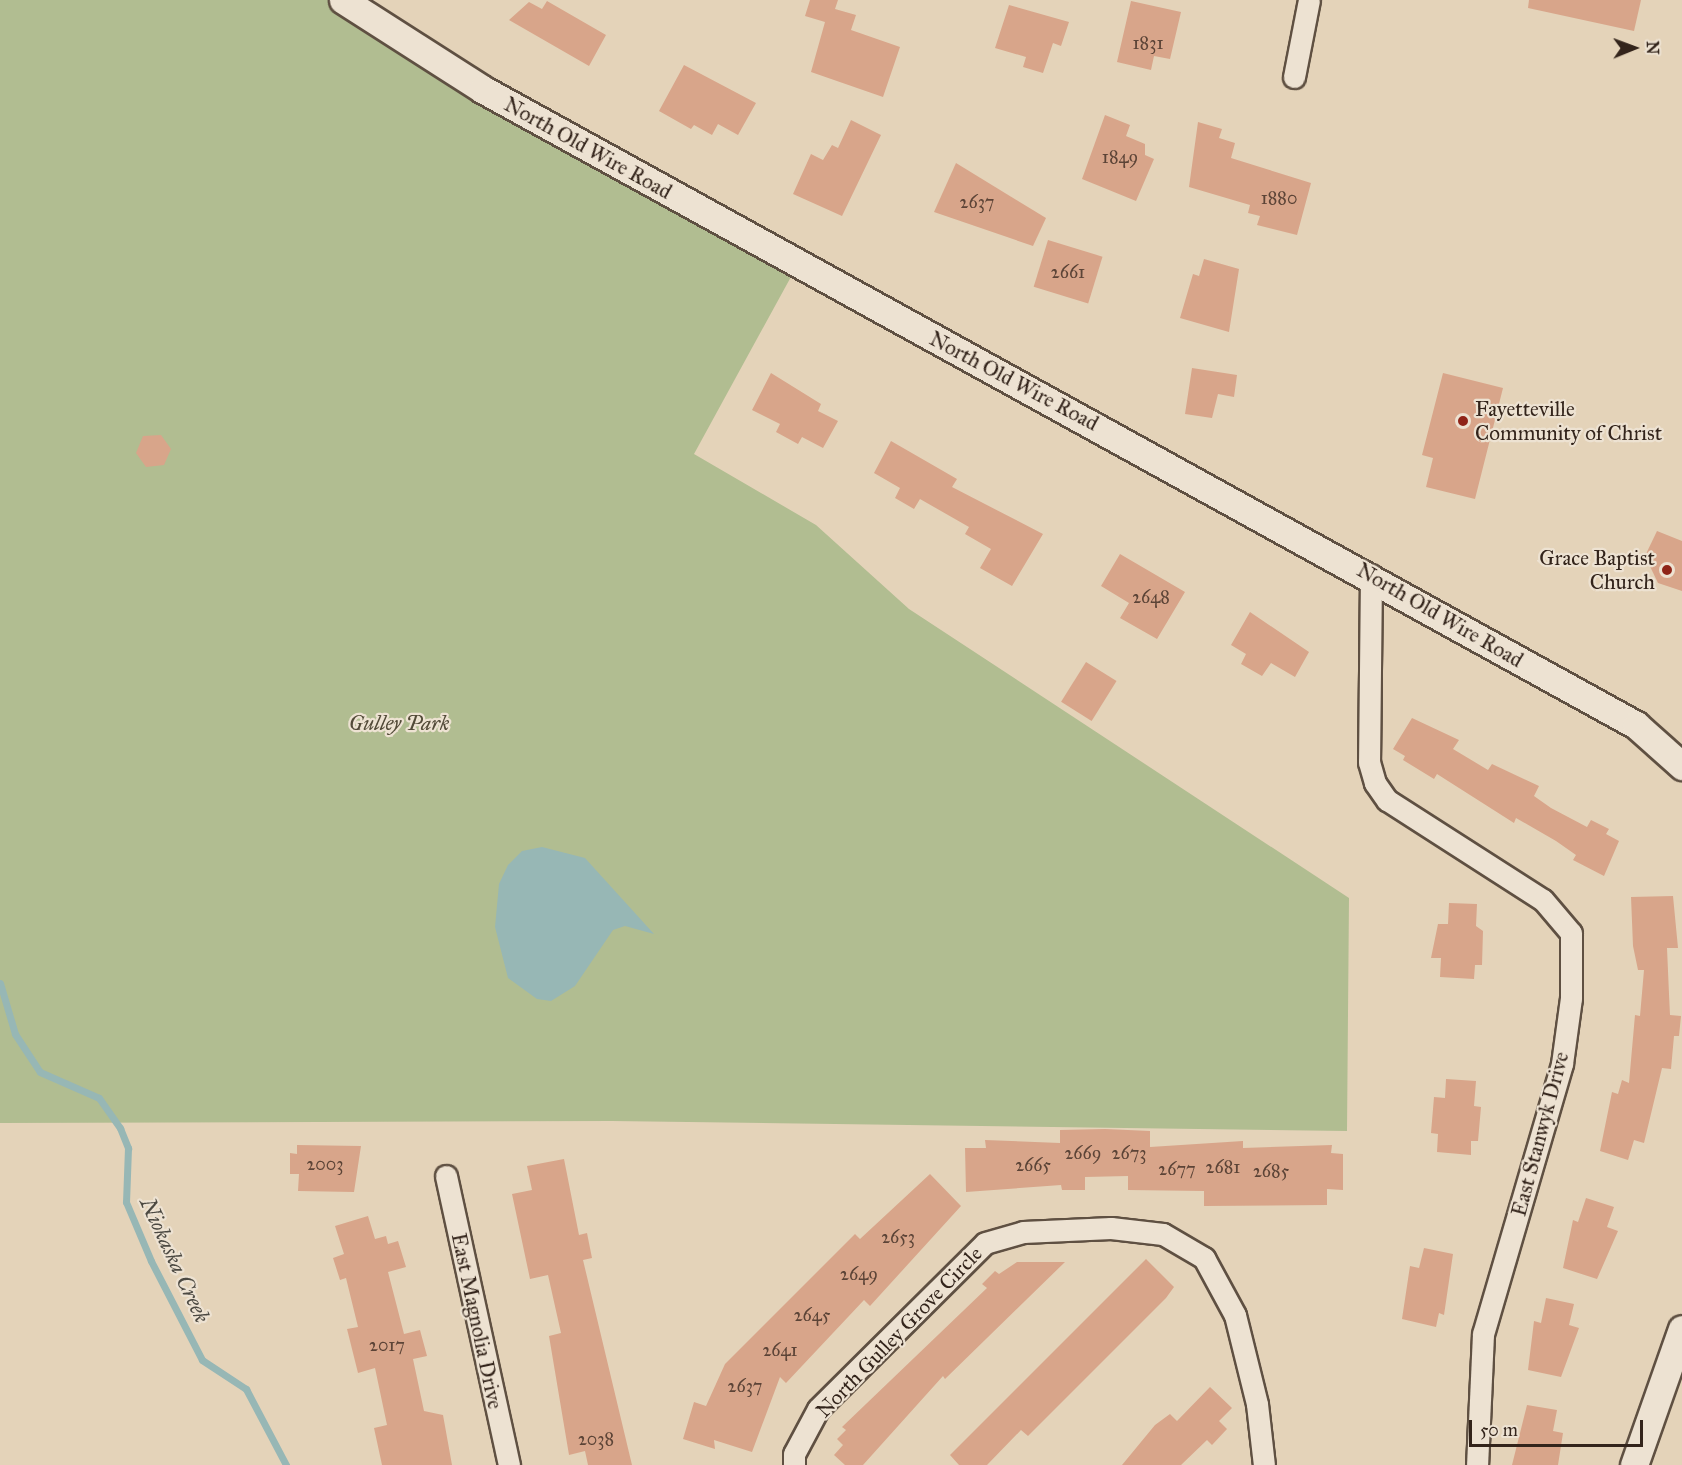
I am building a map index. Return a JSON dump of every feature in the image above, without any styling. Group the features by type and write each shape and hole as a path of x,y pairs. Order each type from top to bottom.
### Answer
{"street":[{"name":"North Old Wire Road","path":"343,0 482,89 1371,575 1636,725 1682,766"},
{"path":"1294,77 1309,0"},
{"name":"East Stanwyk Drive","path":"1371,575 1369,762 1375,783 1387,800 1543,900 1571,933 1571,998 1563,1064 1483,1334 1477,1465"},
{"name":"East Magnolia Drive","path":"446,1176 509,1465"},
{"name":"North Gulley Grove Circle","path":"794,1465 794,1454 818,1409 985,1243 1023,1232 1111,1228 1163,1234 1204,1258 1235,1315 1257,1404 1264,1465"},
{"path":"1634,1465 1682,1329"}],"green space":[{"name":"Gulley Park","path":"0,0 343,0 798,264 694,454 816,525 909,609 1349,898 1347,1131 612,1121 0,1123"}],"water":[{"path":"542,847 585,858 654,934 625,926 613,930 575,986 551,1001 537,999 508,978 495,927 499,884 508,865 522,851"}],"building":[{"path":"810,0 838,0 835,9 856,15 851,30 900,47 883,97 811,72 825,22 805,16"},
{"path":"1529,0 1641,0 1634,31 1528,8"},
{"path":"547,1 606,35 589,66 509,20 529,2 542,9"},
{"path":"1131,1 1181,12 1170,59 1154,56 1151,70 1117,62"},
{"path":"1009,5 1069,22 1061,46 1053,43 1043,73 1023,67 1026,57 995,48"},
{"path":"684,65 756,103 738,135 718,124 712,135 694,125 691,129 659,111"},
{"path":"1105,115 1130,125 1126,136 1145,144 1145,155 1154,159 1136,201 1082,179"},
{"path":"851,120 881,135 842,216 793,194 811,154 823,160 832,145 838,148"},
{"path":"1198,122 1222,129 1219,138 1235,143 1231,158 1311,183 1297,235 1257,225 1260,216 1248,213 1250,205 1189,187"},
{"path":"956,163 1046,218 1033,246 934,212"},
{"path":"1048,240 1103,257 1088,304 1034,287"},
{"path":"1204,259 1239,269 1229,332 1180,318 1193,274 1199,276"},
{"path":"1192,368 1237,375 1234,397 1218,394 1212,418 1185,414"},
{"path":"771,373 821,404 818,411 838,421 823,448 802,437 798,444 776,432 780,424 752,410"},
{"name":"Fayetteville Community of Christ","path":"1443,373 1503,388 1475,499 1426,487 1433,458 1422,455"},
{"path":"161,435 171,449 164,465 146,467 136,453 143,436"},
{"path":"891,441 957,479 952,487 1043,534 1012,586 980,568 991,549 965,534 969,527 920,499 914,509 895,498 900,488 874,473"},
{"name":"Grace Baptist Church","path":"1657,531 1682,541 1682,591 1658,583 1645,556"},
{"path":"1120,554 1185,592 1157,639 1120,618 1129,603 1101,586"},
{"path":"1250,612 1309,652 1295,677 1271,663 1262,676 1241,664 1246,654 1231,645"},
{"path":"1086,662 1117,681 1092,721 1061,702"},
{"path":"1412,718 1459,740 1453,749 1488,770 1492,764 1539,786 1534,796 1551,808 1587,827 1591,820 1609,829 1606,834 1619,841 1604,876 1573,860 1576,855 1556,841 1516,818 1514,823 1437,774 1434,779 1403,760 1405,756 1393,749"},
{"path":"1673,896 1678,948 1667,948 1670,1015 1681,1016 1679,1036 1674,1036 1671,1069 1662,1068 1644,1143 1634,1140 1628,1160 1600,1151 1612,1092 1618,1094 1622,1080 1629,1083 1635,1015 1640,1016 1644,970 1638,970 1633,946 1631,897"},
{"path":"1449,903 1477,904 1476,926 1483,931 1482,965 1475,965 1474,979 1440,977 1441,958 1431,958 1438,924 1448,924"},
{"path":"1446,1079 1476,1081 1474,1106 1481,1107 1478,1141 1471,1141 1471,1155 1437,1152 1438,1134 1431,1133 1434,1097 1445,1098"},
{"path":"1060,1130 1150,1131 1150,1147 1243,1141 1243,1148 1332,1145 1331,1153 1343,1154 1343,1190 1327,1189 1327,1205 1204,1206 1204,1191 1128,1190 1128,1176 1085,1177 1085,1190 1062,1190 1061,1185 966,1192 965,1148 986,1148 985,1140 1060,1143"},
{"path":"297,1145 361,1146 354,1192 298,1191 299,1174 290,1174 290,1153 297,1154"},
{"path":"564,1159 579,1235 587,1233 592,1258 583,1260 632,1465 588,1465 585,1451 569,1455 549,1336 561,1333 548,1275 530,1279 512,1194 532,1190 527,1166"},
{"path":"930,1174 961,1206 870,1306 864,1300 786,1383 780,1377 752,1452 714,1440 715,1449 683,1439 694,1402 706,1406 725,1364 855,1234 860,1239"},
{"path":"1586,1198 1614,1207 1607,1227 1618,1231 1597,1279 1563,1268 1573,1220 1578,1222"},
{"path":"368,1216 375,1239 386,1236 388,1244 398,1241 406,1267 388,1272 404,1334 420,1330 427,1356 413,1359 424,1411 443,1415 452,1465 382,1465 374,1428 387,1425 375,1368 358,1373 347,1329 358,1327 346,1278 340,1280 333,1258 344,1254 335,1226"},
{"path":"1424,1248 1453,1254 1444,1315 1439,1313 1436,1327 1402,1319 1410,1266 1419,1268"},
{"path":"1146,1259 1174,1287 1166,1298 1028,1436 1021,1430 987,1465 959,1465 950,1455"},
{"path":"1017,1262 1065,1262 945,1379 943,1376 863,1465 845,1465 834,1455 843,1445 837,1439 846,1430 842,1427 987,1288 982,1284 995,1271 999,1274"},
{"path":"1546,1298 1574,1304 1569,1325 1579,1328 1561,1377 1528,1370 1534,1321 1541,1323"},
{"path":"1210,1387 1232,1408 1219,1421 1227,1429 1212,1445 1207,1440 1181,1465 1122,1465 1155,1425 1170,1414 1177,1421"},
{"path":"1527,1405 1557,1410 1553,1431 1563,1433 1558,1465 1512,1465"}],"waterway":[{"name":"Niokaska Creek","path":"0,983 15,1034 40,1072 99,1098 120,1128 128,1148 126,1202 151,1261 202,1360 246,1389 286,1465"}],"place":[{"name":"Fayetteville Community of Christ","path":"1463,421"},
{"name":"Grace Baptist Church","path":"1667,570"}]}
